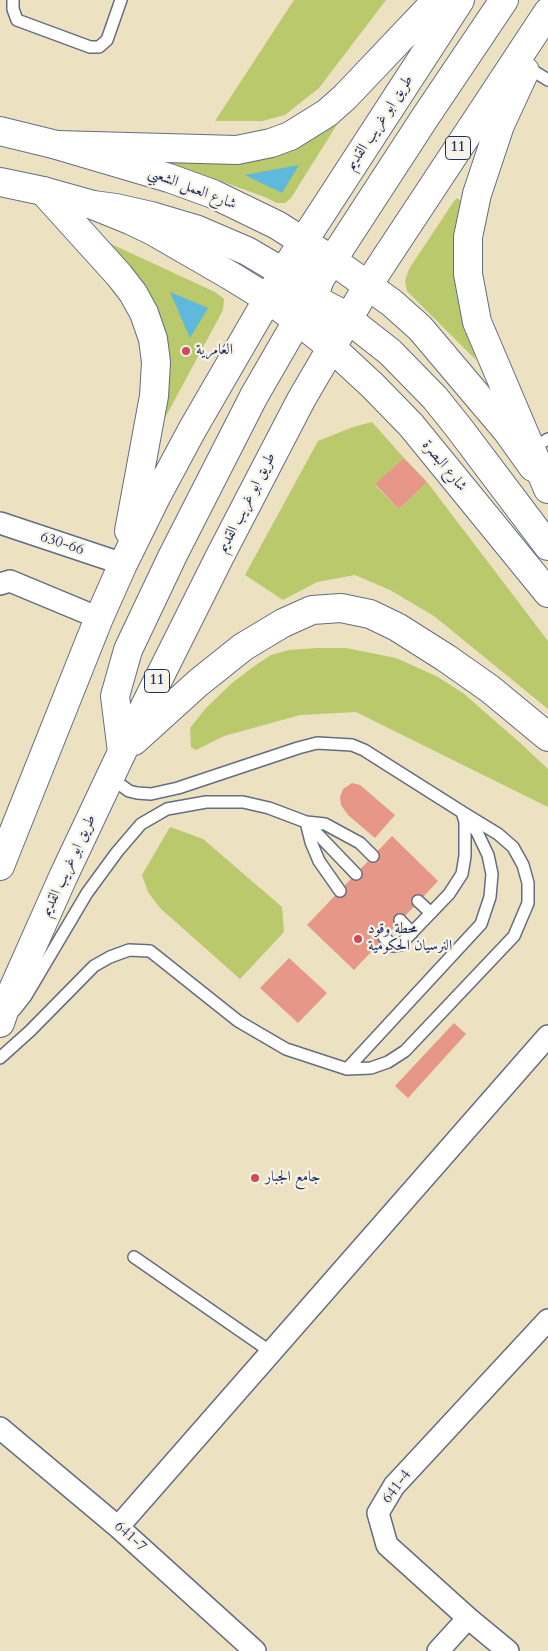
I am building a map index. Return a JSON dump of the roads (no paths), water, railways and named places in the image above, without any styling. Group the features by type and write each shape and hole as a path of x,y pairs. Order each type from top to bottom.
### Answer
{"main road":[{"path":"57,145 237,150 271,144 296,133 327,113 345,97 438,0"},
{"name":"طريق ابو غريب القديم","path":"0,866 6,833 123,564 155,499 188,438 302,241 460,0"},
{"path":"118,760 115,696 128,650 173,555 254,396 320,279 504,0"},
{"name":"طريق ابو غريب القديم","path":"0,1023 63,877 118,760 300,400 368,285 548,12"},
{"path":"548,25 538,73 500,126 477,194 468,237 468,274 477,322 540,443 548,489"},
{"name":"شارع العمل الشعبي","path":"0,131 57,145 169,178 213,194 277,225 368,285"},
{"path":"0,182 43,191 93,205 153,231 268,299 331,347"},
{"path":"43,191 133,293 144,314 153,339 156,362 154,396 123,564"},
{"path":"93,205 151,216 198,230 246,251 284,271 348,318 390,352 435,398 548,546"},
{"path":"302,241 315,258 317,267 312,317 322,337 331,347"},
{"path":"268,299 278,292 284,291 346,298 357,296 368,285 420,328 508,432 548,489"},
{"name":"شارع البصرة","path":"331,347 374,386 411,425 548,593"},
{"path":"118,760 198,683 243,647 283,623 312,610 341,608 370,614 397,627 490,689 548,738"}],"street":[{"name":"630-66","path":"0,523 123,564"},
{"path":"0,584 10,581 99,618"},
{"path":"118,1526 548,1036"},
{"name":"641-4","path":"508,1651 468,1618 388,1545 378,1513 394,1486 548,1320"},
{"name":"641-7","path":"0,1428 118,1526 255,1651"},
{"path":"438,1651 468,1618"}],"lane":[{"path":"13,0 13,9 17,20 90,47 99,47 107,40 121,0"},
{"path":"0,1058 30,1031 94,966 110,957 129,950 150,951 238,1021 286,1049 347,1069 371,1068 388,1062 405,1051 514,936 528,903 528,883 523,866 512,847 498,834 364,750 352,745 317,743 178,788 151,794 129,791 118,783 118,760"},
{"path":"0,1031 26,996 87,893 117,852 141,824 167,809 206,802 243,802 269,808 306,822 325,824 360,842 373,856"},
{"path":"384,937 393,946 400,945 449,894 462,874 466,838 462,812"},
{"path":"347,1069 481,924 490,897 492,874 488,855 477,832 462,812"},
{"path":"306,822 356,874"},
{"path":"306,822 310,842 319,862 340,891"},
{"path":"418,901 430,914"},
{"path":"400,920 412,933"},
{"path":"134,1257 271,1352"}],"water":[{"path":"299,165 282,193 245,175"},
{"path":"170,292 208,308 190,338"}],"place":[{"name":"العامرية","path":"186,351"},
{"name":"محطة وقود النرسيان الحكومية","path":"358,939"},
{"name":"جامع الجبار","path":"255,1178"}]}
